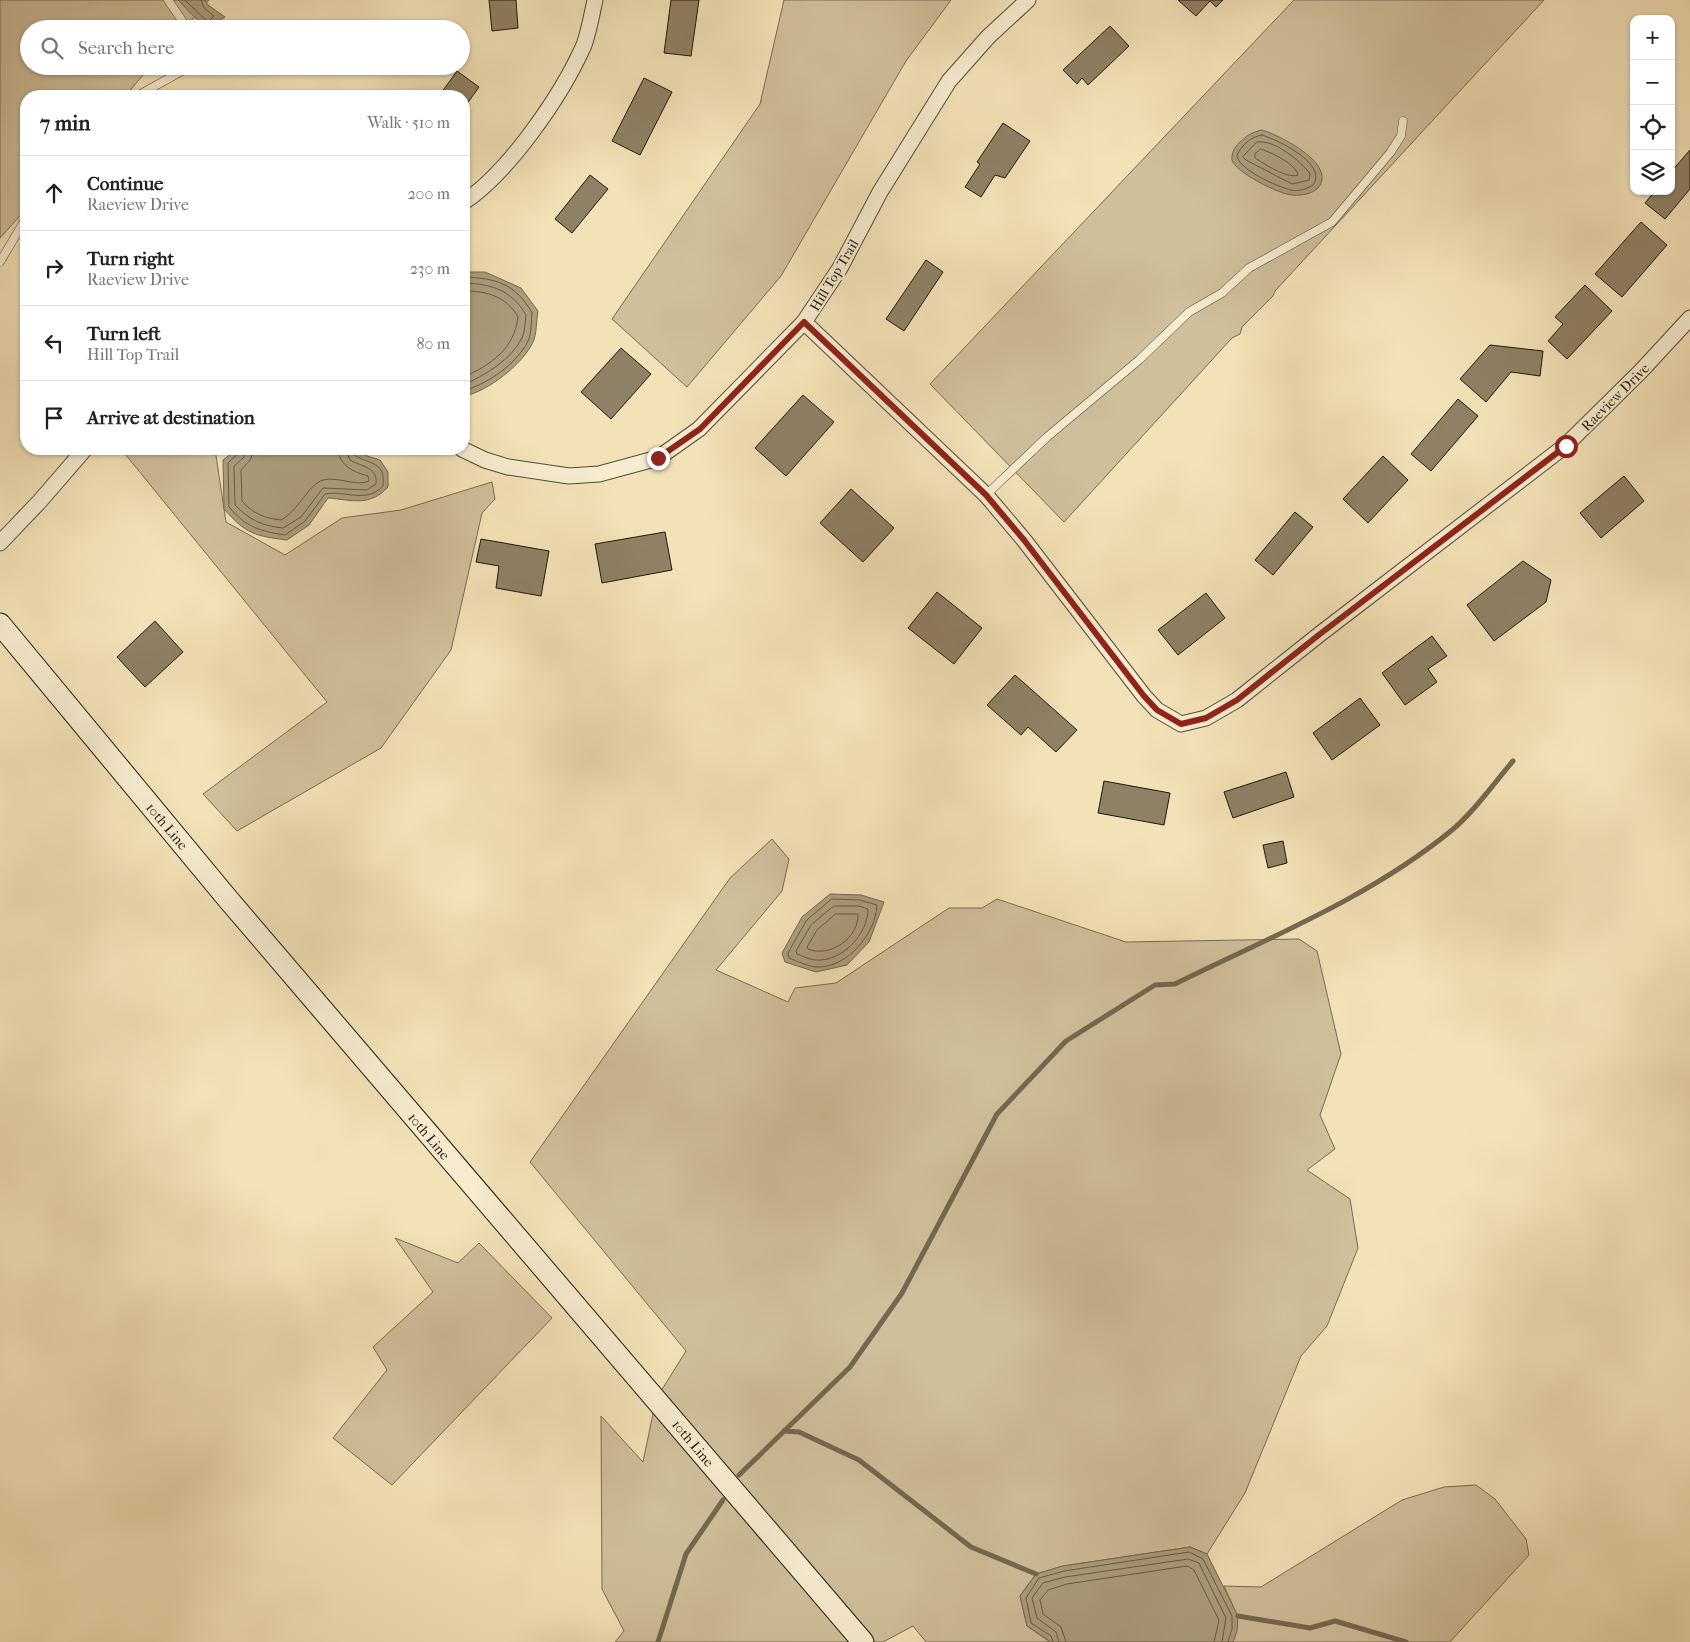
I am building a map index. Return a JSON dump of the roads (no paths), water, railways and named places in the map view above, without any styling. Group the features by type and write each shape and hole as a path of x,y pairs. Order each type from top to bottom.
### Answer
{"main road":[{"name":"10th Line","path":"0,624 227,898 863,1642"}],"street":[{"path":"470,198 503,167 562,87 584,43 595,0"},
{"name":"Hill Top Trail","path":"470,453 508,467 569,476 598,474 658,458 700,429 804,322 840,268 880,192 949,81 988,37 1028,0"},
{"name":"Raeview Drive","path":"804,322 986,495 1157,710 1181,724 1206,718 1237,700 1320,634 1566,446 1641,371 1690,318"},
{"path":"0,543 40,502 80,455"}],"lane":[{"path":"168,0 182,20"},
{"path":"148,90 176,75"},
{"path":"986,495 1047,437 1139,360 1190,312 1222,293 1249,268 1332,222 1390,153 1401,136 1403,121"},
{"path":"0,262 20,228"}],"water":[{"path":"178,0 205,0 208,5 225,17 220,20 197,20"},
{"path":"1262,130 1292,144 1314,160 1320,170 1322,179 1318,188 1313,192 1303,195 1287,194 1259,182 1235,165 1232,157 1236,146 1249,135"},
{"path":"470,272 485,272 521,288 538,311 534,339 521,359 503,376 470,394"},
{"path":"229,455 365,455 380,460 388,472 388,487 367,500 353,501 328,498 309,525 287,540 267,537 245,529 224,509 223,460"},
{"path":"830,894 861,895 884,902 869,942 847,965 816,972 785,962 782,953 802,917"},
{"path":"1190,1547 1207,1554 1238,1616 1237,1631 1233,1642 1051,1642 1027,1626 1020,1596 1036,1574 1063,1566"}],"waterway":[{"path":"739,1475 850,1367 902,1293 997,1114 1066,1041 1155,985 1175,984 1318,915 1388,876 1421,854 1460,823 1513,761"},
{"path":"784,1431 799,1432 859,1460 971,1547 1036,1574"},
{"path":"658,1642 686,1554 723,1500"},
{"path":"1238,1616 1310,1628 1335,1621 1406,1642"}]}
